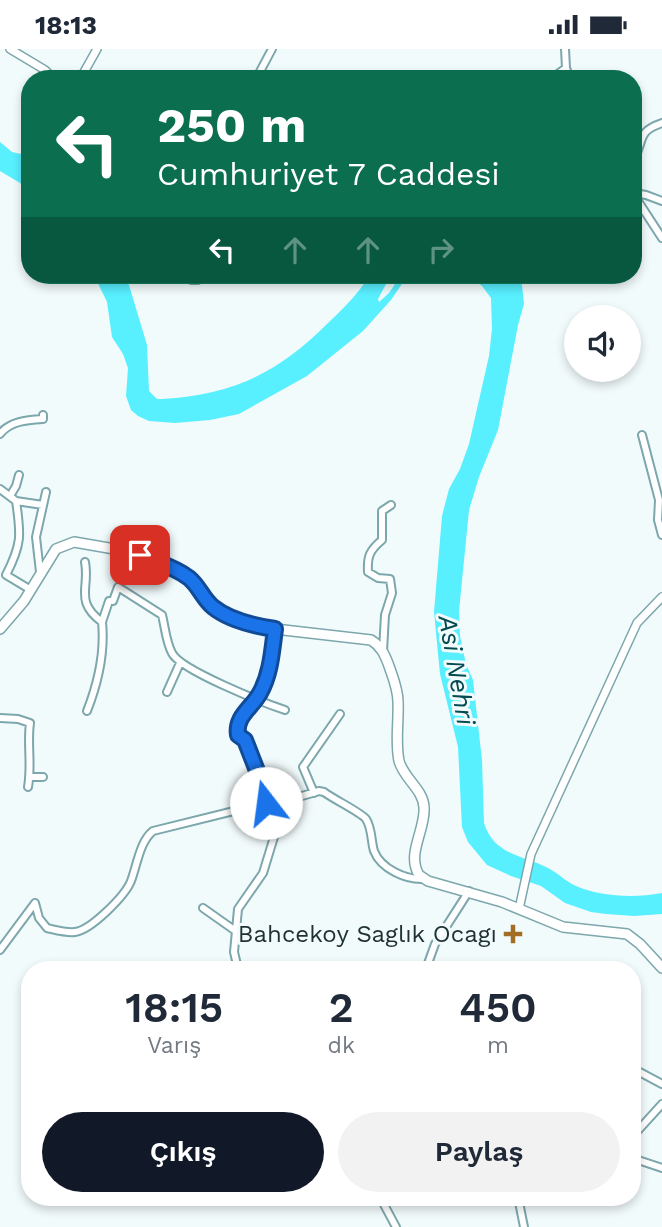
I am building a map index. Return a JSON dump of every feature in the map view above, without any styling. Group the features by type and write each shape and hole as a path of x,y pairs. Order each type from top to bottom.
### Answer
{"main road":[{"path":"0,629 21,606 55,549 74,542 126,551 182,573 214,607 247,623 275,629 367,638 376,642 383,651 398,694 400,762 424,805 424,819 415,858 416,870 424,879 519,905 555,925 627,935 640,944 662,968"}],"street":[{"path":"10,49 46,70"},
{"path":"85,70 97,49"},
{"path":"262,70 272,49"},
{"path":"563,70 566,68 565,49"},
{"path":"642,135 662,123"},
{"path":"642,196 662,201"},
{"path":"642,207 662,238"},
{"path":"0,434 6,426 43,419 43,415"},
{"path":"642,435 659,500 658,520 662,535"},
{"path":"10,496 16,487 19,474"},
{"path":"0,489 16,501 43,505"},
{"path":"40,572 36,537 46,492"},
{"path":"16,501 20,544 3,575 31,590"},
{"path":"383,651 385,615 391,593 390,579 378,578 369,572 368,557 372,548 382,540 382,511 391,505"},
{"path":"85,562 87,569 83,594 94,615 102,622"},
{"path":"87,711 102,653 102,622 109,601 113,601 118,587 162,615 172,654 180,663 255,701 285,710"},
{"path":"519,905 531,853 636,623 662,597"},
{"path":"268,799 245,740 237,731 241,716 255,701 269,671 275,629"},
{"path":"167,692 180,663"},
{"path":"314,793 303,767 340,714"},
{"path":"0,718 30,723 28,787"},
{"path":"29,777 43,777"},
{"path":"268,799 285,801 324,792 363,815 378,860 410,879 424,879"},
{"path":"0,950 35,902 39,918 47,928 76,932 85,928 116,903 130,884 145,837 153,831 208,815 258,806 266,803 268,799"},
{"path":"236,961 234,952 238,909 263,873 285,801"},
{"path":"429,961 435,944 469,891"},
{"path":"203,908 237,932"},
{"path":"641,1073 662,1084"},
{"path":"641,1126 662,1104"},
{"path":"641,1161 662,1168"},
{"path":"385,1206 396,1227"},
{"path":"519,1206 524,1227"}],"water":[{"path":"0,142 12,152 21,154 21,184 0,171"},
{"path":"98,284 129,284 147,345 149,391 157,399 162,399 211,392 253,378 272,368 309,340 350,301 364,284 386,284 379,302 395,284 402,284 363,331 307,376 239,414 175,423 149,421 131,410 126,396 128,368 112,337 107,302"},
{"name":"Asi Nehri","path":"479,284 521,284 524,304 498,430 469,510 459,611 460,636 466,664 473,680 482,760 484,823 489,834 502,848 548,868 576,886 618,895 662,893 662,914 606,914 565,903 541,886 487,865 468,842 462,827 458,747 440,674 434,612 442,516 449,489 469,444 489,356 491,298"}],"place":[{"name":"Bahcekoy Saglık Ocagı","path":"513,934"}],"route":[{"path":"140,555 182,573 194,583 208,602 222,613 257,626 275,629 266,681 259,696 241,716 237,725 238,735 245,740 268,799 266,803"}]}
